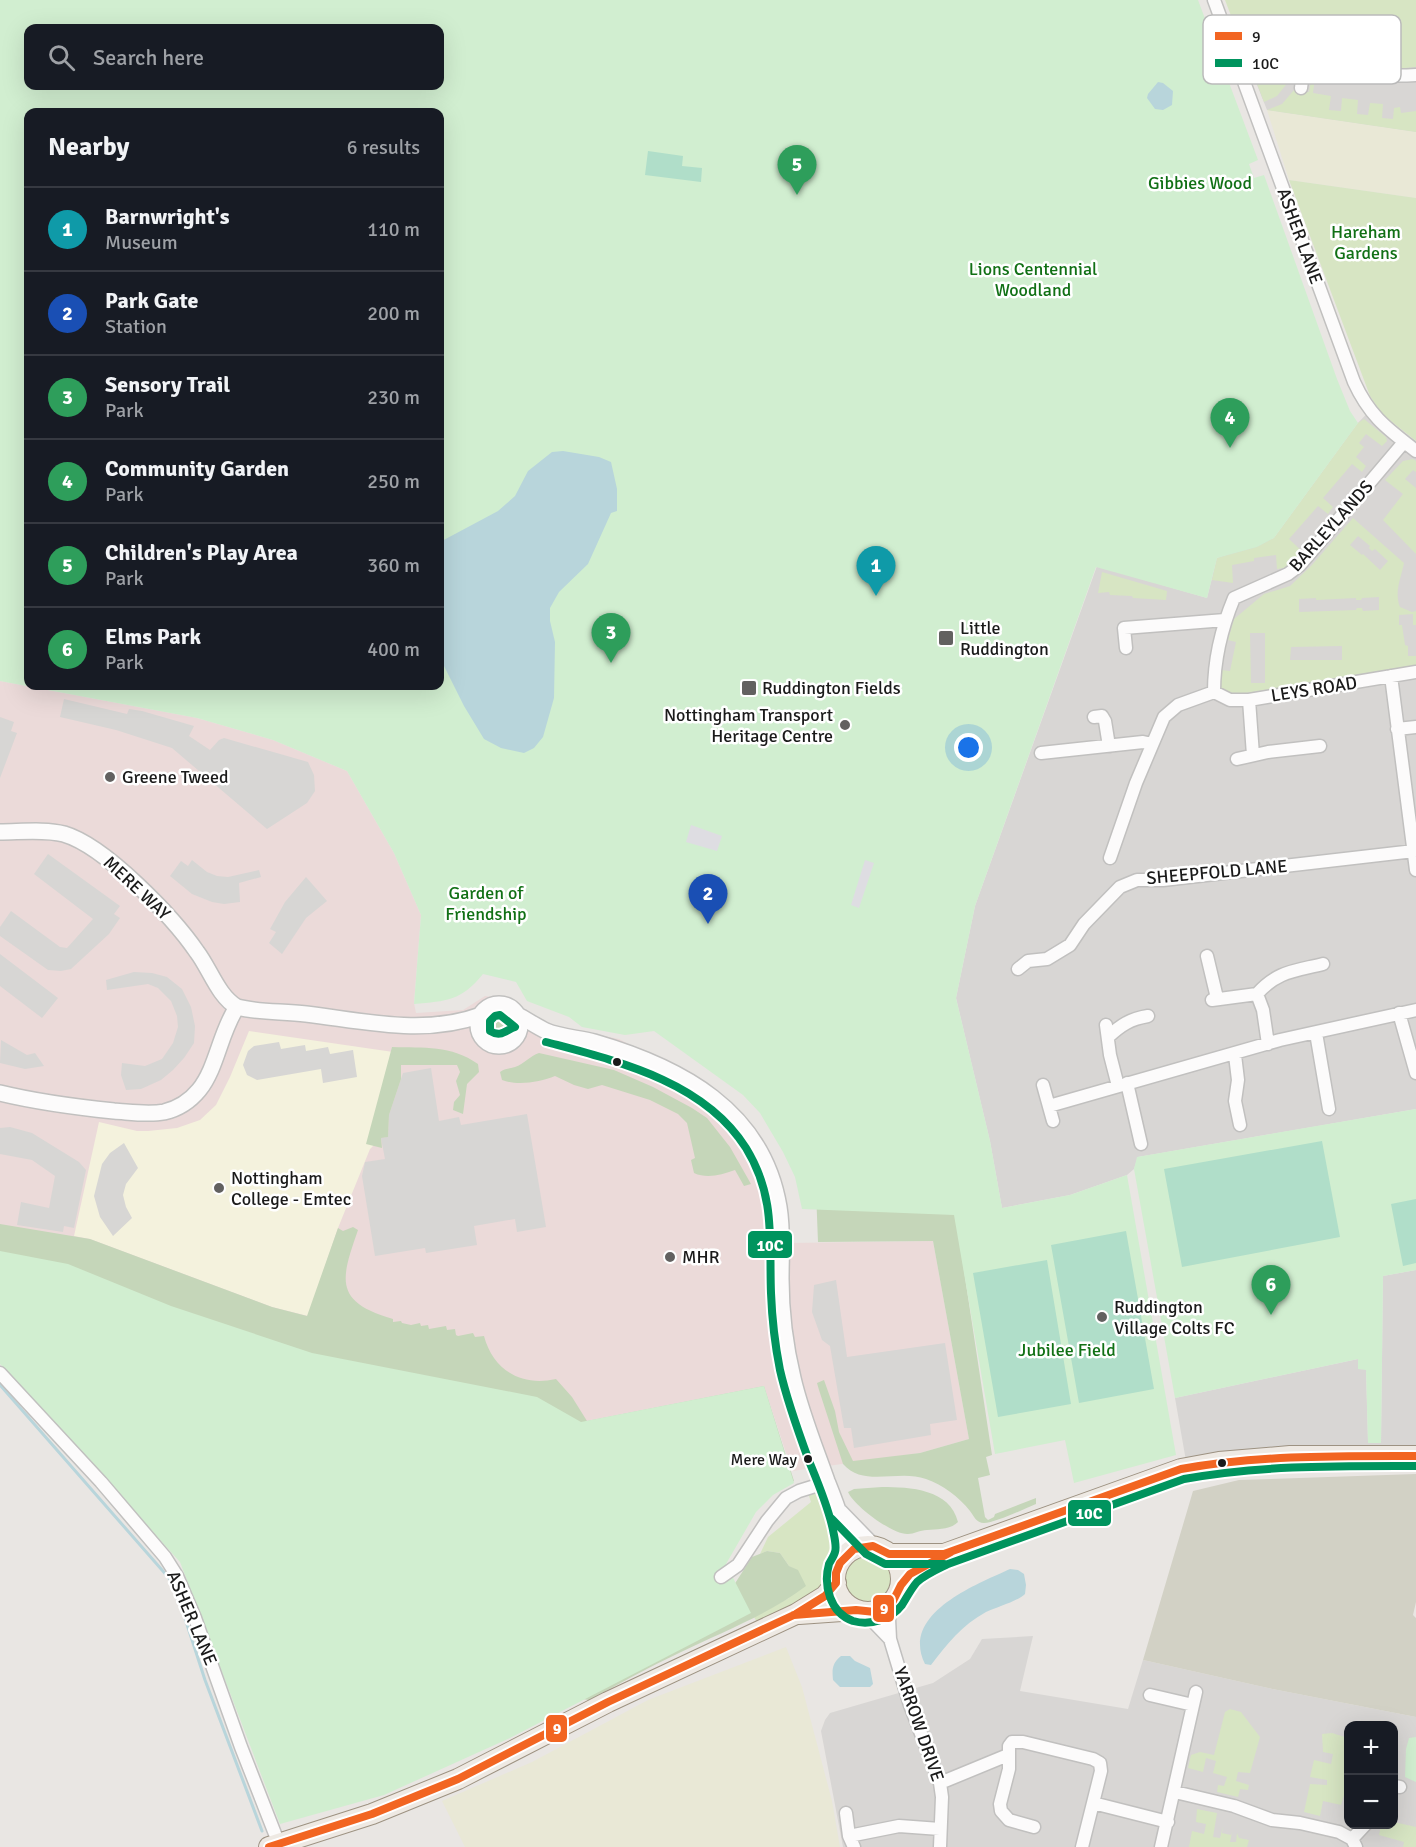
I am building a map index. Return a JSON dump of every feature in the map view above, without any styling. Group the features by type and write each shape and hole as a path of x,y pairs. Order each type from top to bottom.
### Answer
{"main road":[{"path":"796,1614 875,1612 885,1608 910,1574 944,1554 1181,1469 1220,1462 1290,1456 1416,1456"},
{"path":"860,1611 846,1604 839,1594 836,1583 836,1573 846,1555 863,1546 881,1550 944,1554"},
{"path":"881,1550 897,1563 901,1575 897,1593"},
{"path":"274,1846 372,1814 458,1779 608,1702 796,1614 825,1596 836,1583"}],"street":[{"name":"ASHER LANE","path":"1214,0 1219,15"},
{"path":"1401,76 1416,75"},
{"name":"ASHER LANE","path":"1245,84 1352,379 1362,399 1375,417 1392,434 1416,451"},
{"path":"1301,88 1302,84"},
{"name":"BARLEYLANDS","path":"1214,692 1214,678 1225,620 1234,598 1288,574 1300,565 1404,442"},
{"path":"1126,648 1124,628 1225,620"},
{"name":"LEYS ROAD","path":"1214,692 1230,700 1250,700 1416,672"},
{"path":"1391,676 1416,870"},
{"path":"1110,858 1164,717 1178,705 1214,692"},
{"path":"1250,700 1253,755"},
{"path":"1094,717 1102,716 1106,721 1109,746"},
{"path":"1397,729 1416,727"},
{"path":"1041,753 1143,742 1152,744"},
{"path":"1237,759 1320,746"},
{"name":"MERE WAY","path":"0,832 62,833 89,845 153,899 168,915 198,953 225,997 237,1007"},
{"name":"SHEEPFOLD LANE","path":"1018,969 1028,961 1047,959 1070,945 1083,924 1112,893 1137,880 1163,880 1414,851"},
{"path":"1208,956 1218,998 1228,1011"},
{"path":"1218,998 1257,994 1269,980 1323,964"},
{"path":"1305,968 1310,981"},
{"path":"1257,994 1263,1010 1268,1044"},
{"path":"481,1037 479,1025 481,1016 487,1008 499,1004 513,1009 518,1015 546,1031 594,1042 658,1066 691,1082 718,1101 733,1114 757,1146 774,1186 779,1206 782,1245 782,1317 793,1380 840,1512 846,1555"},
{"path":"0,1093 82,1108 139,1113 163,1112 175,1108 190,1099 203,1084 227,1023 237,1007 255,1012 303,1014 385,1026 446,1025 481,1016"},
{"path":"1049,1106 1268,1044 1416,1010"},
{"path":"1399,1013 1416,1073"},
{"path":"517,1037 520,1023 518,1015"},
{"path":"1141,1144 1123,1085 1110,1055 1107,1031 1133,1019 1148,1016"},
{"path":"446,1025 481,1037 489,1043 503,1046 517,1037 546,1031"},
{"path":"1316,1033 1329,1109"},
{"path":"1234,1055 1238,1080 1235,1101 1240,1125"},
{"path":"1043,1085 1053,1121"},
{"name":"ASHER LANE","path":"0,1373 101,1482 165,1557 177,1576 195,1618 274,1846"},
{"path":"722,1577 738,1565 767,1521 786,1498 799,1491 828,1482"},
{"path":"840,1512 881,1550"},
{"path":"890,1638 889,1619 897,1593"},
{"path":"860,1611 890,1638"},
{"name":"YARROW DRIVE","path":"890,1638 910,1705 940,1783 942,1797 940,1847"},
{"path":"1161,1847 1196,1692"},
{"path":"1150,1695 1192,1705"},
{"path":"1034,1827 1009,1820 1001,1811 1000,1804 1009,1769 1009,1746 1017,1741 1098,1761 1101,1767 1082,1847"},
{"path":"940,1783 1008,1755"},
{"path":"1174,1792 1234,1806 1272,1820 1300,1823 1339,1832 1354,1843 1363,1829"},
{"path":"1093,1803 1168,1822"},
{"path":"846,1813 851,1841 899,1826 940,1829"}],"shaded area":[{"path":"1416,52 1416,132 1267,110 1257,84 1401,84 1401,53"},
{"path":"1376,404 1382,414 1416,441 1416,1109 1138,1157 1134,1169 1127,1175 1070,1195 1002,1208 990,1141 956,998 975,906 1097,566 1207,598 1217,558 1274,538 1358,423"},
{"path":"0,681 24,686 24,690 48,690 197,718 273,740 347,771 394,853 421,915 414,1003 416,1013 463,1010 485,996 513,1000 520,1009 552,1026 619,1039 707,1084 741,1114 768,1152 777,1173 788,1243 933,1241 969,1439 920,1453 792,1471 764,1386 581,1422 0,1251"},
{"path":"64,699 127,714 129,709 142,711 194,726 189,736 210,750 224,738 308,762 314,775 315,791 307,803 267,829 172,748 116,730 60,717"},
{"path":"0,717 14,722 11,731 17,733 0,778"},
{"path":"691,825 722,836 717,851 686,842"},
{"path":"48,854 120,906 114,914 120,918 109,934 71,969 61,971 48,970 0,936 0,927 11,911 60,947 67,948 93,919 34,874"},
{"path":"192,860 207,872 217,876 228,877 259,870 261,877 239,883 240,902 224,904 212,902 192,894 170,876 181,861 188,866"},
{"path":"865,860 874,863 859,908 851,905"},
{"path":"306,877 327,901 306,918 282,954 269,943 276,932 270,929 285,902"},
{"path":"0,954 58,998 42,1018 0,986"},
{"path":"134,972 167,977 182,989 191,1007 195,1026 194,1043 184,1058 161,1080 141,1089 126,1090 121,1075 122,1063 145,1066 162,1059 173,1043 178,1027 177,1016 171,1001 158,988 148,984 107,990 106,980"},
{"name":"Nottingham College - Emtec","path":"249,1031 400,1053 376,1143 370,1149 338,1228 308,1316 272,1307 90,1239 74,1236 99,1122 137,1131 148,1131 177,1128 200,1120 216,1105"},
{"path":"1,1040 27,1055 35,1053 44,1066 25,1069 0,1063"},
{"path":"279,1042 281,1049 305,1045 306,1051 328,1047 330,1054 353,1050 357,1077 323,1083 321,1069 257,1080 247,1075 243,1065 248,1051 254,1046"},
{"path":"431,1068 439,1121 459,1117 461,1125 527,1114 546,1227 517,1232 515,1219 474,1226 477,1245 426,1253 425,1248 375,1256 362,1176 365,1162 385,1159 381,1138 388,1137 389,1115 403,1073"},
{"path":"10,1127 32,1133 79,1162 86,1170 74,1228 64,1226 63,1232 17,1225 21,1202 49,1208 55,1176 32,1160 0,1154 0,1128"},
{"path":"124,1143 138,1168 126,1184 123,1195 132,1218 113,1236 100,1217 94,1196 102,1164 110,1153"},
{"path":"1416,1270 1416,1448 1186,1461 1175,1398 1358,1359 1366,1369 1368,1442 1381,1443 1383,1276"},
{"path":"836,1280 847,1357 945,1343 957,1420 930,1424 931,1435 854,1448 851,1428 844,1428 830,1346 822,1340 812,1312 814,1285"},
{"path":"1416,1474 1416,1602 1413,1615 1416,1618 1416,1717 1268,1688 1143,1660 1193,1491 1239,1480"},
{"path":"1033,1636 1020,1691 1128,1709 1143,1660 1268,1688 1416,1717 1416,1847 843,1847 821,1731 825,1720 830,1713 933,1683 970,1659 982,1639"}],"green space":[{"path":"0,0 1198,0 1204,15 1203,84 1230,84 1258,160 1249,164 1254,178 1264,175 1337,379 1350,411 1358,423 1274,538 1257,547 1217,558 1207,598 1096,567 975,906 956,998 990,1141 1002,1208 1070,1195 1127,1175 1176,1455 1074,1483 1065,1440 995,1454 954,1215 802,1209 795,1177 760,1113 743,1095 654,1031 625,1035 582,1027 569,1017 527,1001 516,982 483,974 460,995 436,1002 414,1004 421,915 394,853 347,771 273,740 197,718 48,690 444,690 444,108 24,108 24,686 0,681"},
{"path":"1225,0 1416,0 1416,67 1401,68 1401,15 1231,15"},
{"path":"1257,84 1287,84 1277,96 1264,102"},
{"path":"1310,84 1314,84 1313,93 1331,96 1329,110 1341,111 1342,98 1358,100 1357,114 1368,115 1370,103 1383,104 1382,118 1393,119 1394,108 1400,107 1401,113 1416,111 1416,132 1267,110 1282,104 1294,90 1309,92"},
{"path":"1267,110 1416,132 1416,198 1289,180"},
{"path":"648,151 683,156 682,166 702,168 701,182 645,175"},
{"name":"Hareham Gardens","path":"1289,180 1416,198 1416,441 1382,414 1370,396"},
{"path":"1364,419 1386,437 1387,441 1382,446 1366,434 1359,443 1364,447 1356,457 1366,466 1362,472 1352,464 1323,498 1333,507 1328,514 1318,506 1289,539 1306,555 1289,567 1277,569 1276,555 1254,558 1254,561 1232,565 1233,583 1212,580 1217,558 1257,547 1274,538 1358,423"},
{"path":"1413,459 1416,461 1416,472 1413,470 1405,479 1416,488 1416,554 1383,520 1403,494 1385,480 1403,461"},
{"path":"1353,518 1404,563 1398,601 1400,607 1412,612 1416,611 1416,625 1413,625 1413,614 1399,615 1399,625 1402,625 1405,645 1408,646 1408,656 1416,656 1416,665 1240,694 1227,692 1221,688 1218,678 1221,670 1230,671 1236,642 1228,640 1234,619 1264,594 1290,586 1311,566","holes":["1358,536 1370,546 1372,551 1375,549 1388,561 1380,570 1350,545","1379,597 1379,610 1363,611 1362,608 1357,608 1356,610 1299,612 1299,599 1356,598 1356,600 1361,600 1362,598","1250,633 1265,633 1265,683 1251,683","1342,646 1342,660 1290,660 1291,647"]},
{"path":"1102,572 1167,591 1166,600 1110,595 1109,592 1098,593"},
{"path":"498,1014 503,1015 509,1021 509,1031 503,1037 498,1038 493,1037 487,1031 486,1026 487,1021 493,1015"},
{"path":"392,1047 437,1049 458,1053 478,1064 479,1072 467,1084 463,1114 453,1110 454,1102 460,1095 456,1081 460,1072 457,1065 401,1065 401,1079 389,1115 388,1137 381,1138 382,1148 366,1144"},
{"path":"539,1053 614,1070 692,1108 707,1118 730,1147 751,1184 744,1186 735,1170 709,1176 694,1173 691,1160 695,1158 687,1123 678,1114 650,1100 602,1085 588,1089 555,1076 529,1082 515,1083 502,1080 500,1072 518,1066"},
{"path":"1416,1109 1416,1270 1383,1276 1381,1443 1368,1443 1366,1370 1358,1369 1358,1359 1175,1398 1134,1169 1137,1157"},
{"path":"1322,1141 1340,1237 1182,1267 1164,1169"},
{"path":"816,1191 928,1200 960,1217 956,1218 992,1455 986,1457 990,1475 978,1478 985,1517 988,1520 995,1514 1036,1498 1036,1504 995,1521 981,1523 956,1496 926,1479 915,1476 871,1477 851,1471 843,1464 817,1383 824,1380 835,1411 839,1432 853,1461 920,1453 969,1439 933,1241 818,1242"},
{"path":"1416,1199 1416,1263 1403,1266 1391,1204"},
{"path":"0,1224 90,1239 272,1307 307,1316 338,1228 343,1231 353,1227 358,1230 346,1275 351,1296 360,1305 393,1319 393,1322 401,1321 411,1325 420,1323 421,1326 428,1325 429,1329 446,1326 447,1330 455,1329 458,1336 473,1333 475,1337 484,1336 494,1358 510,1373 531,1380 556,1379 572,1397 587,1421 764,1386 794,1481 765,1495 0,1259"},
{"name":"Ruddington Village Colts FC","path":"1126,1231 1154,1389 1079,1403 1051,1245"},
{"path":"0,1251 68,1264 171,1306 312,1353 537,1397 581,1422 764,1386 794,1483 773,1495 756,1512 726,1564 751,1613 510,1738 384,1795 280,1824 180,1562 0,1364"},
{"path":"1047,1260 1071,1404 998,1417 973,1273"},
{"path":"882,1487 916,1489 938,1496 954,1511 958,1522 943,1529 924,1530 910,1534 893,1530 858,1505 848,1492 854,1489"},
{"path":"824,1488 840,1533 837,1553 830,1571 817,1591 802,1601 757,1622 754,1617 789,1598 798,1571 789,1566 780,1553 767,1551 760,1554 768,1537 811,1502 808,1493"},
{"path":"767,1551 780,1553 789,1566 798,1570 806,1586 760,1614 668,1658 589,1700 576,1698 723,1602 752,1557"},
{"path":"863,1554 873,1554 886,1561 893,1574 893,1584 886,1597 873,1604 863,1604 854,1600 847,1593 843,1584 843,1574 847,1565 854,1558"},
{"path":"786,1647 802,1687 832,1801 840,1847 465,1847 442,1801 532,1762 648,1700"},
{"path":"1230,1709 1241,1712 1260,1737 1250,1773 1238,1772 1236,1781 1249,1785 1248,1790 1240,1789 1238,1797 1217,1792 1218,1785 1224,1786 1227,1777 1213,1773 1216,1761 1206,1758 1203,1772 1188,1768 1191,1755 1200,1752 1214,1755 1225,1712"},
{"path":"1332,1733 1344,1737 1344,1795 1341,1805 1323,1801 1320,1816 1304,1812 1310,1784 1327,1785 1327,1780 1310,1777 1314,1760 1331,1764 1333,1754 1323,1752 1322,1734"},
{"path":"1416,1737 1416,1782 1405,1777 1406,1749 1409,1738"},
{"path":"1197,1809 1217,1813 1213,1837 1220,1838 1223,1826 1222,1833 1231,1835 1232,1832 1230,1842 1236,1842 1237,1833 1239,1838 1249,1840 1247,1847 1189,1847 1192,1831 1204,1834 1206,1824 1196,1822"},
{"path":"1398,1823 1416,1827 1416,1847 1403,1847 1404,1842 1379,1835 1380,1829 1398,1829"}],"water":[{"path":"1158,82 1173,91 1172,105 1163,110 1155,109 1147,98"},
{"path":"563,451 599,457 611,462 617,489 617,511 611,513 588,564 559,592 550,608 550,621 555,642 554,698 543,737 534,748 524,753 501,748 484,739 444,666 444,540 498,511 515,496 528,471 552,452"},
{"path":"1010,1569 1024,1574 1025,1594 977,1617 956,1636 931,1665 925,1664 920,1646 923,1630 932,1616 961,1593"},
{"path":"841,1656 850,1656 870,1668 873,1684 870,1687 840,1687 833,1680 833,1667"}],"waterway":[{"path":"0,1385 169,1578 262,1831"}],"transit line":[{"name":"10C","path":"500,1015 515,1027 497,1034 490,1031 490,1021 500,1015"},
{"name":"10C","path":"546,1042 629,1066 683,1090 707,1106 728,1125 746,1148 756,1166 767,1201 772,1312 780,1370 797,1427 826,1503 835,1538 836,1550 827,1572 830,1597 839,1612 853,1621 867,1623 886,1618 902,1605 917,1582 948,1564 1184,1479 1271,1469 1416,1466"},
{"name":"9","path":"269,1847 372,1814 458,1779 608,1702 796,1614 825,1596 836,1583 836,1573 840,1563 854,1549 873,1546 889,1554 944,1554 1181,1469 1210,1464 1327,1456 1416,1456"},
{"name":"10C","path":"832,1519 866,1554 885,1564 944,1564"},
{"name":"9","path":"794,1615 856,1610 875,1612 885,1608 893,1601 910,1574 951,1552"}],"place":[{"name":"Children's Play Area","path":"797,195"},
{"name":"Community Garden","path":"1230,448"},
{"name":"Barnwright's","path":"876,596"},
{"name":"Little Ruddington","path":"946,638"},
{"name":"Sensory Trail","path":"611,663"},
{"name":"Ruddington Fields","path":"749,688"},
{"name":"Nottingham Transport Heritage Centre","path":"845,725"},
{"name":"Greene Tweed","path":"110,777"},
{"name":"Park Gate","path":"708,924"},
{"name":"Nottingham College - Emtec","path":"219,1188"},
{"name":"MHR","path":"670,1257"},
{"name":"Elms Park","path":"1271,1315"},
{"name":"Ruddington Village Colts FC","path":"1102,1317"},
{"name":"Mere Way","path":"808,1459"}],"park label":[{"name":"Gibbies Wood","path":"1200,183"},
{"name":"Lions Centennial Woodland","path":"1033,279"},
{"name":"Garden of Friendship","path":"486,903"},
{"name":"Jubilee Field","path":"1067,1350"}]}
